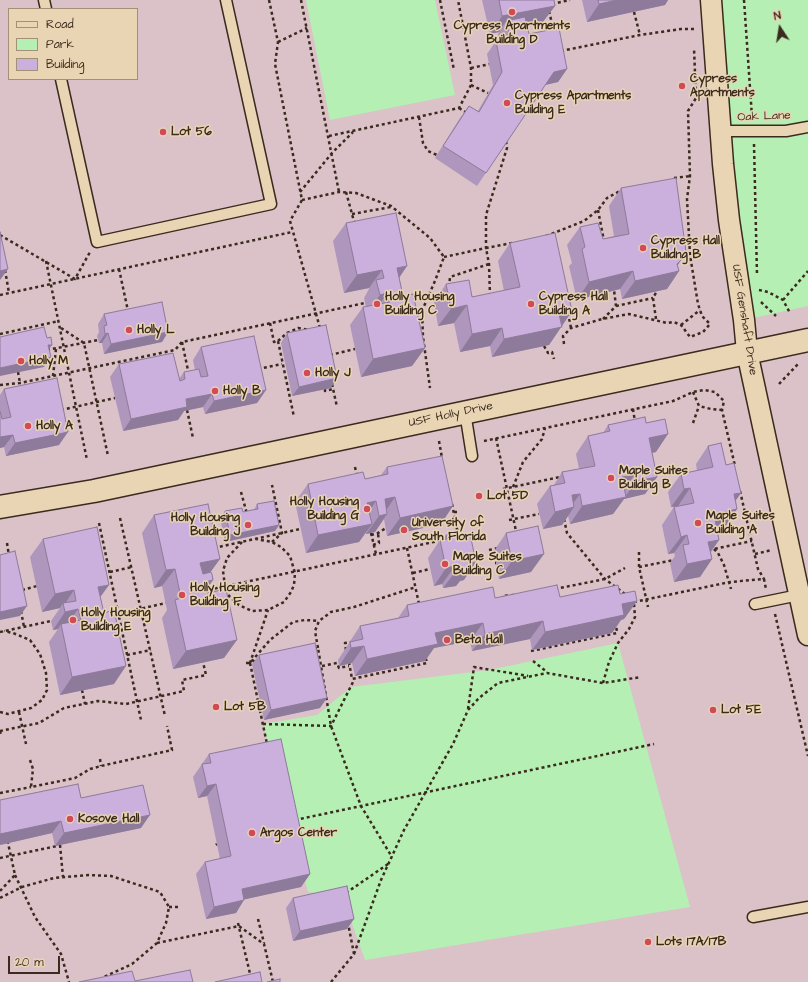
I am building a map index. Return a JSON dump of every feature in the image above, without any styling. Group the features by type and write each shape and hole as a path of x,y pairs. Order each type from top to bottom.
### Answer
{"street":[{"name":"USF Genshaft Drive","path":"711,0 729,220 744,320 747,352 808,635"},
{"name":"USF Holly Drive","path":"0,507 94,491 747,352 806,349"},
{"name":"USF Holly Drive","path":"0,516 94,491"}],"lane":[{"path":"61,80 97,242 271,204 226,0"},
{"name":"Oak Lane","path":"722,131 786,131 808,127"},
{"path":"465,412 472,456"},
{"path":"756,604 799,595"},
{"path":"753,918 808,907"}],"path":[{"path":"269,0 278,42 275,64 302,200 290,221 317,313 321,332 316,331"},
{"path":"301,0 340,192"},
{"path":"440,0 454,70"},
{"path":"458,0 471,68 471,85 459,108"},
{"path":"555,38 548,4 570,0"},
{"path":"744,0 754,131 758,277"},
{"path":"634,12 640,35"},
{"path":"278,42 307,28"},
{"path":"558,52 640,35 681,29 694,29 694,36"},
{"path":"564,344 563,336 571,328 602,319 629,314 681,325 690,337 703,332 710,324 702,316 700,310 690,255 687,199 690,176 688,111 696,98 694,43"},
{"path":"557,45 560,58"},
{"path":"471,68 490,64"},
{"path":"471,85 488,93"},
{"path":"329,136 459,108 469,115"},
{"path":"419,117 423,143 428,151 436,155"},
{"path":"300,192 332,153 353,131"},
{"path":"490,301 489,264 486,248 486,215 507,148 506,141"},
{"path":"671,179 690,176"},
{"path":"545,236 584,221 598,210 606,198 622,190"},
{"path":"302,200 346,192 356,193 391,206 430,238 444,257"},
{"path":"346,192 356,229"},
{"path":"352,214 391,206"},
{"path":"598,210 605,246"},
{"path":"0,295 292,232"},
{"path":"551,233 553,240"},
{"path":"0,235 75,278"},
{"path":"444,257 516,243"},
{"path":"75,278 91,249"},
{"path":"430,388 423,337 422,311 444,257"},
{"path":"46,261 88,460"},
{"path":"3,263 9,293"},
{"path":"449,292 450,277 489,264"},
{"path":"119,269 129,314 123,315"},
{"path":"783,300 808,271"},
{"path":"758,285 761,303 776,316"},
{"path":"614,290 616,306"},
{"path":"759,290 768,292 783,300 790,313"},
{"path":"656,319 653,298 657,291"},
{"path":"602,319 616,306 653,298"},
{"path":"0,385 20,383 175,350 182,342 365,303"},
{"path":"566,306 571,328"},
{"path":"681,325 700,310"},
{"path":"417,311 422,311"},
{"path":"0,334 59,321"},
{"path":"270,323 274,342 298,328 311,330"},
{"path":"60,327 84,343 108,456"},
{"path":"44,351 98,340"},
{"path":"278,341 284,363 294,417"},
{"path":"182,342 190,382"},
{"path":"544,346 548,353 552,352 554,359"},
{"path":"53,376 56,349"},
{"path":"326,356 355,349"},
{"path":"779,384 806,349"},
{"path":"255,370 284,363"},
{"path":"18,372 20,383"},
{"path":"331,377 331,385 337,407"},
{"path":"324,390 333,389"},
{"path":"484,441 673,401 693,392 704,390 715,392 724,401 722,410 736,471"},
{"path":"693,392 699,406 693,423"},
{"path":"57,411 115,398"},
{"path":"699,406 711,410 722,410"},
{"path":"633,409 636,426"},
{"path":"187,410 193,438"},
{"path":"513,488 523,462 542,439 545,428"},
{"path":"496,438 516,531"},
{"path":"439,441 444,464"},
{"path":"355,467 358,481"},
{"path":"503,489 564,477"},
{"path":"272,485 282,533"},
{"path":"739,487 758,569 764,579 766,590"},
{"path":"242,492 247,517"},
{"path":"451,500 459,537"},
{"path":"452,504 456,503"},
{"path":"509,520 539,514"},
{"path":"563,515 567,533 604,579 618,587 634,602 635,617 629,629 618,643 609,662 603,683"},
{"path":"120,518 165,716"},
{"path":"99,522 141,720"},
{"path":"376,554 371,534 378,534 386,528"},
{"path":"212,548 300,529"},
{"path":"272,542 282,533"},
{"path":"373,545 379,543 378,534"},
{"path":"242,542 228,558 223,571 225,586 229,596 239,605 252,611 268,610 284,602 294,585 295,572 290,556 281,547 272,542 254,538"},
{"path":"199,592 444,540"},
{"path":"706,551 752,541"},
{"path":"7,542 10,560"},
{"path":"489,550 502,547"},
{"path":"407,548 419,604 426,602"},
{"path":"714,549 718,553 730,582 731,589"},
{"path":"639,552 639,567 648,607"},
{"path":"639,567 676,560"},
{"path":"110,572 132,567"},
{"path":"552,590 604,579 625,568"},
{"path":"413,573 430,570"},
{"path":"634,602 730,582 764,579"},
{"path":"17,591 37,586"},
{"path":"392,857 361,806 331,726 315,631 319,621 331,612 354,607 416,587"},
{"path":"503,602 502,596 513,594 518,596"},
{"path":"111,615 166,603"},
{"path":"21,610 24,627"},
{"path":"267,745 250,662 268,610"},
{"path":"774,612 808,756"},
{"path":"250,662 270,640 293,622 305,620 319,621"},
{"path":"0,632 51,621"},
{"path":"531,651 618,634 615,621"},
{"path":"0,712 8,714 31,708 42,700 46,690 46,673 40,654 30,640 4,631"},
{"path":"352,642 345,644 352,679 427,663 426,659"},
{"path":"311,650 318,648"},
{"path":"127,655 151,650"},
{"path":"246,663 258,661"},
{"path":"533,661 547,673"},
{"path":"1,735 0,731 39,722 64,708 98,701 126,704 161,696 184,693 182,680 206,675 203,662"},
{"path":"316,668 337,663 338,668 350,666"},
{"path":"331,982 354,954 388,864 404,830 453,744 468,710 474,668 530,676"},
{"path":"468,710 498,683 530,676 547,673 603,683 641,677"},
{"path":"331,726 355,678"},
{"path":"82,690 85,704"},
{"path":"19,712 26,744"},
{"path":"263,724 331,726"},
{"path":"0,793 75,778 102,766 172,750 167,726"},
{"path":"287,821 654,744"},
{"path":"100,759 102,766"},
{"path":"30,760 33,769 31,787"},
{"path":"8,843 15,875 35,917 61,954 69,982"},
{"path":"0,858 67,843"},
{"path":"60,845 63,877"},
{"path":"342,896 388,864"},
{"path":"0,891 15,875"},
{"path":"0,898 22,887 54,878 89,875 111,876 160,892 169,907 166,923 157,943 132,964 98,980"},
{"path":"169,907 181,907"},
{"path":"347,918 354,954"},
{"path":"258,919 273,982"},
{"path":"157,943 238,924"},
{"path":"238,924 264,944"},
{"path":"238,924 252,982"},
{"path":"124,968 127,975"}],"shaded area":[{"name":"University of South Florida","path":"0,0 808,0 808,982 0,982"}],"green space":[{"path":"306,0 435,0 455,95 330,120"},
{"path":"715,0 808,0 808,306 744,320"},
{"path":"618,643 690,907 365,960 342,896 308,892 263,724 317,715 351,687 489,670"}],"building":[{"path":"499,0 554,0 555,6 502,16"},
{"path":"598,0 617,0 599,4"},
{"name":"Cypress Apartments Building E","path":"525,17 529,34 559,28 567,69 554,72 486,173 443,146 469,106 479,112 502,72 496,41 510,38 506,21"},
{"name":"Cypress Hall Buildng B","path":"676,178 686,252 677,264 679,271 635,281 633,271 589,282 582,249 585,247 580,227 598,223 603,239 629,234 621,188"},
{"path":"396,213 407,266 397,268 403,296 413,294 425,348 373,359 363,307 390,302 387,293 380,295 376,280 384,278 382,270 357,275 346,223"},
{"path":"0,232 8,269 0,271"},
{"name":"Cypress Hall Building A","path":"555,233 572,311 559,314 562,327 504,339 502,328 472,334 467,305 451,309 446,284 469,280 472,297 520,287 510,243"},
{"name":"Holly L","path":"162,302 168,332 111,344 108,333 105,334 104,326 107,325 104,314"},
{"name":"Holly J","path":"326,325 337,378 299,387 287,333"},
{"name":"Holly M","path":"44,327 47,338 51,337 52,345 48,345 51,357 0,368 0,337"},
{"name":"Holly B","path":"254,336 266,390 214,401 212,394 186,399 187,407 131,419 119,364 173,353 180,381 185,379 184,372 199,369 201,377 208,376 201,347"},
{"name":"Holly A","path":"57,378 68,432 15,443 13,435 0,437 0,411 2,419 11,417 4,389"},
{"name":"Maple Suites Building B","path":"645,417 646,423 665,419 668,434 649,438 657,477 636,481 634,475 622,477 626,497 582,506 580,494 572,495 574,507 555,512 550,486 565,483 562,472 595,466 588,436 610,431 608,425"},
{"path":"721,443 726,465 734,463 741,493 734,494 737,509 714,514 719,540 708,542 712,559 687,564 683,545 689,544 687,535 681,537 674,507 694,503 690,488 684,489 681,474 713,467 708,446"},
{"path":"442,456 453,506 400,518 395,497 385,499 387,514 379,516 376,501 367,503 372,524 318,535 308,484 363,472 365,479 388,474 387,467"},
{"name":"Holly Housing Building J","path":"274,501 279,525 230,535 225,511 242,508 243,512 258,509 257,504"},
{"path":"208,504 220,559 200,563 203,574 211,572 212,574 213,580 205,582 207,593 226,589 237,640 186,651 175,600 181,598 175,569 166,570 154,515"},
{"path":"538,526 544,554 512,561 506,533"},
{"path":"97,527 109,585 98,587 104,613 114,610 126,666 72,677 61,624 81,620 78,609 65,612 63,603 76,601 74,590 55,594 43,539"},
{"path":"461,532 462,536 470,534 476,562 468,564 469,568 456,571 455,566 446,568 440,540 447,539 446,535"},
{"path":"15,551 27,606 0,612 0,555"},
{"path":"557,585 560,597 618,585 620,594 635,591 637,601 622,604 624,615 545,632 543,621 485,634 483,623 435,633 438,644 367,659 364,646 351,648 350,642 363,639 360,626 409,616 407,605 493,587 495,598"},
{"path":"315,643 327,698 271,710 259,655"},
{"name":"Argos Center","path":"281,739 310,874 242,889 244,900 214,907 205,862 231,856 216,784 207,786 202,764 211,763 209,754"},
{"name":"Kosove Hall","path":"78,784 81,798 143,785 150,815 64,833 61,821 0,834 0,800"},
{"path":"347,886 354,919 300,931 293,898"},
{"path":"190,970 193,982 79,982 132,971 135,981"},
{"path":"260,972 262,982 215,982"},
{"path":"280,979 280,982 267,982"}],"place":[{"name":"Cypress Apartments Building D","path":"512,12"},
{"name":"Cypress Apartments","path":"682,86"},
{"name":"Cypress Apartments Building E","path":"507,103"},
{"name":"Lot 56","path":"163,132"},
{"name":"Cypress Hall Buildng B","path":"643,248"},
{"name":"Holly Housing Building C","path":"377,304"},
{"name":"Cypress Hall Building A","path":"531,304"},
{"name":"Holly L","path":"129,330"},
{"name":"Holly M","path":"21,361"},
{"name":"Holly J","path":"307,373"},
{"name":"Holly B","path":"215,391"},
{"name":"Holly A","path":"28,426"},
{"name":"Maple Suites Building B","path":"611,478"},
{"name":"Lot 5D","path":"479,496"},
{"name":"Holly Housing Building G","path":"367,509"},
{"name":"Maple Suites Building A","path":"698,523"},
{"name":"Holly Housing Building J","path":"248,525"},
{"name":"University of South Florida","path":"404,530"},
{"name":"Maple Suites Building C","path":"445,564"},
{"name":"Holly Housing Building F","path":"182,595"},
{"name":"Holly Housing Building E","path":"73,620"},
{"name":"Beta Hall","path":"447,640"},
{"name":"Lot 5B","path":"216,707"},
{"name":"Lot 5E","path":"713,710"},
{"name":"Kosove Hall","path":"70,819"},
{"name":"Argos Center","path":"252,833"},
{"name":"Lots 17A/17B","path":"648,942"}]}
